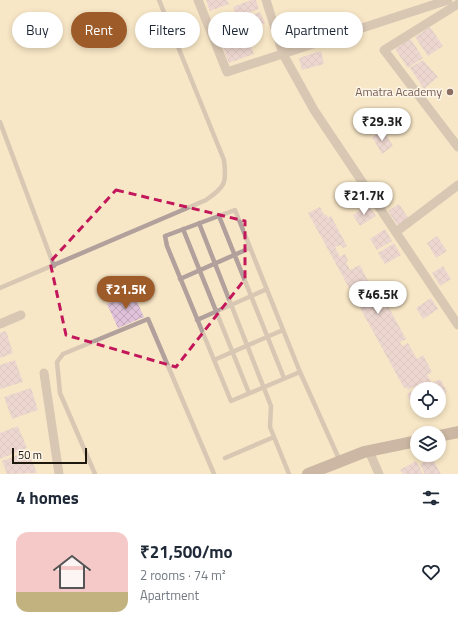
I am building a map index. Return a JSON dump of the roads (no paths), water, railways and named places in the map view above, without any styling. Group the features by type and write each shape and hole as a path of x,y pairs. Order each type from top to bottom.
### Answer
{"main road":[{"path":"446,435 458,432"},
{"path":"308,474 323,471 340,461 369,451 410,442"}],"street":[{"path":"198,0 227,72 448,0"},
{"path":"266,0 283,54 314,110 458,325"},
{"path":"458,4 384,50 458,146"},
{"path":"396,232 458,185"},
{"path":"0,324 21,315"},
{"path":"44,373 59,474"},
{"path":"369,451 379,474"}],"lane":[{"path":"0,288 206,200 220,190 226,177 224,160 159,0"},
{"path":"0,122 54,266"},
{"path":"300,372 231,400 180,279 165,236 235,210 300,372 340,461"},
{"path":"218,216 284,378"},
{"path":"199,223 271,406 270,427 289,474"},
{"path":"183,229 249,393"},
{"path":"180,279 250,248"},
{"path":"198,320 267,289"},
{"path":"95,474 60,393 57,362 63,354 148,319 212,473"},
{"path":"214,360 284,330"},
{"path":"225,458 274,437"}],"place":[{"name":"Amatra Academy","path":"450,92"}]}
